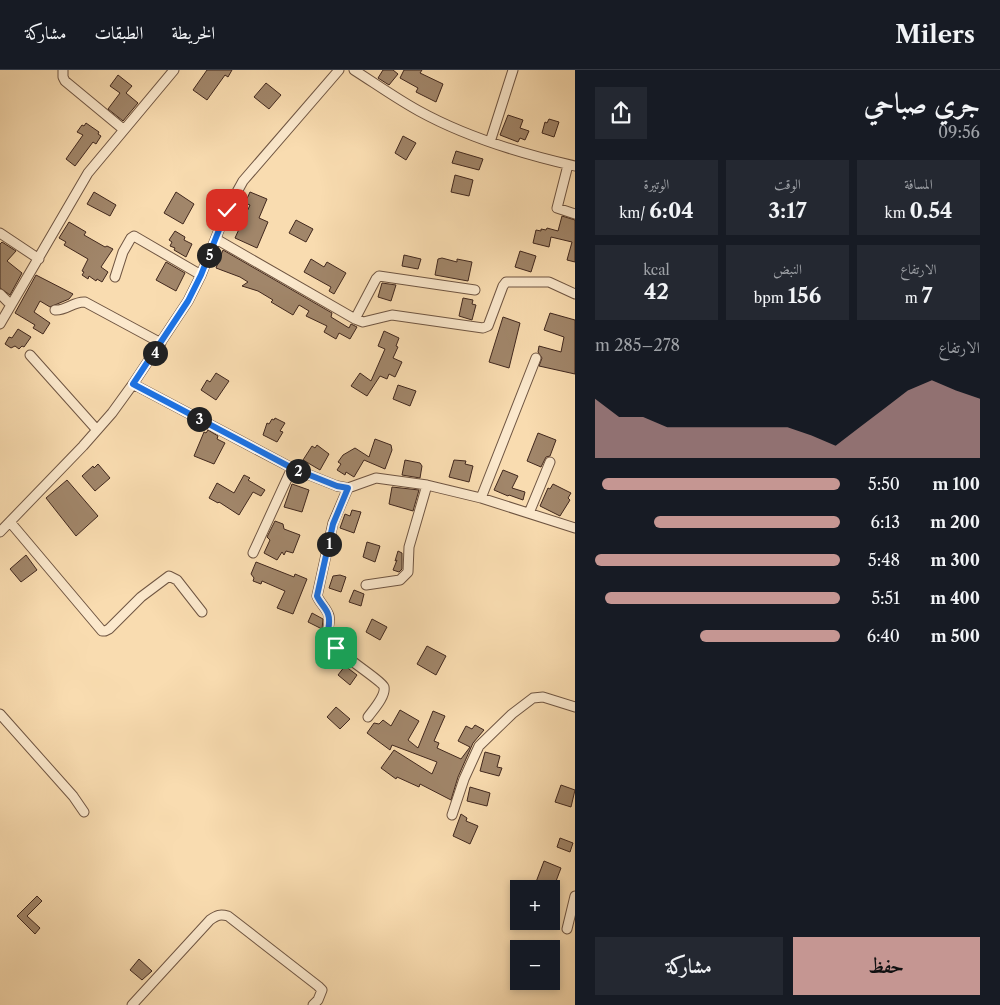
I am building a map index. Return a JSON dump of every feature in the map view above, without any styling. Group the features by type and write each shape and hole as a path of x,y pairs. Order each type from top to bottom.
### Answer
{"street":[{"path":"63,70 65,81 124,128"},
{"path":"0,324 88,173 174,70"},
{"path":"0,532 97,430 133,384 188,301 201,275 227,210 243,181 339,70"},
{"path":"354,70 420,112 457,129 525,154 571,165 556,205 560,210 575,214"},
{"path":"490,142 513,70"},
{"path":"0,233 38,259"},
{"path":"115,277 124,252 134,236 201,275"},
{"path":"216,239 363,322 392,315 483,328 488,326 506,282 549,282 575,294"},
{"path":"355,319 379,276 475,290"},
{"path":"0,294 11,305"},
{"path":"55,310 61,310 80,301 85,302 161,343"},
{"path":"30,355 97,430"},
{"path":"481,498 536,358"},
{"path":"133,384 292,468 337,486 348,488 376,478 427,485 481,498 575,528"},
{"path":"529,513 550,462"},
{"path":"253,554 292,468"},
{"path":"366,585 400,580 408,572 409,547 427,485"},
{"path":"348,488 333,524 317,596 329,615 327,630 330,643 381,682 384,687 383,694 368,717"},
{"path":"10,522 102,631 109,628 141,598 170,576 177,580 202,612"},
{"path":"452,814 464,779 479,746 512,714 533,698 543,697 575,707"},
{"path":"0,714 73,796 84,812"},
{"path":"567,929 575,896"},
{"path":"132,1005 210,920 216,915 222,914 228,916 322,990 321,995 313,1005"}],"building":[{"path":"207,70 232,70 228,77 225,75 207,100 193,90"},
{"path":"383,70 393,70 398,74 389,85 378,78"},
{"path":"404,70 422,70 420,73 443,84 436,102 416,92 418,88 400,78"},
{"path":"118,75 132,86 126,93 138,103 123,121 108,109 120,93 110,86"},
{"path":"266,83 281,95 269,109 254,97"},
{"path":"508,115 523,120 520,128 529,131 525,140 520,138 518,142 500,135"},
{"path":"549,119 559,122 554,137 542,133 545,122 547,123"},
{"path":"86,123 99,132 98,134 101,136 96,144 93,142 75,166 66,159 83,135 77,132"},
{"path":"403,136 416,143 406,160 395,153"},
{"path":"456,151 483,159 479,170 452,163"},
{"path":"455,175 473,180 469,196 451,192"},
{"path":"94,192 116,205 110,216 87,204"},
{"path":"176,192 194,204 183,224 164,213"},
{"path":"250,192 267,199 259,218 268,222 257,248 235,238 250,205 245,203"},
{"path":"562,216 575,220 575,262 567,260 572,242 551,237 549,247 533,243 536,230 541,231 541,229 546,230 547,228 558,231"},
{"path":"296,220 313,229 306,242 289,233"},
{"path":"69,222 86,232 84,235 105,247 113,249 101,267 108,272 102,282 97,279 96,281 89,276 88,279 82,275 88,259 64,245 66,242 59,238"},
{"path":"175,231 185,237 184,240 192,244 186,257 170,246 172,242 169,240"},
{"path":"2,242 16,251 7,261 22,273 10,295 0,288 0,244"},
{"path":"223,250 332,313 331,317 349,328 351,324 357,327 350,339 339,333 336,339 324,332 327,326 306,316 309,311 299,305 293,315 271,302 273,300 258,291 242,286 248,282 240,277 216,268"},
{"path":"520,251 536,256 531,272 515,267"},
{"path":"404,255 421,259 418,269 402,266"},
{"path":"442,258 457,262 457,259 472,262 468,281 435,275 438,259"},
{"path":"311,259 324,267 327,262 346,273 334,294 329,291 331,287 304,272"},
{"path":"166,262 185,273 176,291 156,280"},
{"path":"36,275 73,294 69,299 50,307 40,301 34,312 50,323 43,334 33,328 35,325 15,313"},
{"path":"382,283 396,285 391,301 378,297"},
{"path":"463,298 473,300 472,304 476,305 472,320 459,316"},
{"path":"550,313 575,320 575,374 539,366 542,358 538,352 539,346 561,352 564,337 544,330"},
{"path":"503,317 520,323 509,368 489,362"},
{"path":"18,329 31,337 24,347 22,346 19,349 15,346 11,348 5,344 9,337 12,338"},
{"path":"384,331 399,338 396,346 398,347 393,358 402,362 395,377 389,374 387,379 380,376 367,396 351,386 360,373 371,381 385,349 378,346"},
{"path":"216,373 229,381 216,400 201,390 207,380 210,382"},
{"path":"398,385 416,391 410,406 393,399"},
{"path":"275,418 285,423 280,431 283,432 277,442 263,435 267,423 269,424"},
{"path":"208,430 218,436 217,439 225,443 214,464 194,456 204,432 206,433"},
{"path":"538,433 556,440 550,456 546,457 541,467 527,461"},
{"path":"375,439 391,445 392,450 385,469 364,460 354,477 346,472 345,475 337,470 341,464 338,462 343,455 355,448 369,457"},
{"path":"317,445 329,454 320,470 303,460 312,446 315,448"},
{"path":"405,460 420,463 422,466 420,478 402,475"},
{"path":"454,460 466,461 465,464 473,466 469,482 449,477"},
{"path":"98,464 110,478 95,491 82,476"},
{"path":"503,470 518,476 512,488 525,492 523,500 494,490"},
{"path":"244,475 250,478 248,480 265,490 261,496 253,492 239,515 209,498 217,483 234,493"},
{"path":"67,480 98,516 76,536 46,498"},
{"path":"292,484 309,490 302,512 284,507"},
{"path":"553,484 571,493 568,498 570,500 560,516 540,506 548,488 550,489"},
{"path":"392,487 419,490 413,511 389,504"},
{"path":"352,510 361,512 354,533 340,528 345,514 350,516"},
{"path":"275,521 283,524 284,529 300,535 293,553 286,551 284,555 282,552 277,560 264,553 270,540 267,537"},
{"path":"367,542 380,546 375,562 363,557"},
{"path":"398,551 402,553 402,569 399,572 393,570"},
{"path":"26,555 37,570 21,582 10,569"},
{"path":"256,562 294,577 295,574 307,579 293,614 277,608 285,591 262,581 261,584 253,581 254,578 251,574"},
{"path":"340,575 346,577 341,592 329,588 333,576"},
{"path":"354,590 364,594 361,606 349,602"},
{"path":"312,613 323,619 322,629 308,622"},
{"path":"372,619 387,627 380,640 366,632"},
{"path":"427,646 446,656 436,675 417,664"},
{"path":"345,666 357,675 350,685 338,675"},
{"path":"336,707 350,719 340,729 327,717"},
{"path":"400,710 419,721 408,740 418,748 433,711 445,716 434,741 439,743 437,748 461,759 470,747 458,741 466,726 472,729 475,725 484,730 473,743 458,777 451,800 420,784 419,787 397,777 396,779 381,768 394,750 432,774 437,762 392,745 390,750 367,733 374,723 379,724 383,720 391,726"},
{"path":"485,752 500,756 497,767 502,768 499,776 480,771"},
{"path":"561,785 575,790 571,807 555,802"},
{"path":"470,787 490,793 487,806 467,801"},
{"path":"461,814 467,818 466,821 478,826 470,844 453,836"},
{"path":"560,838 573,843 570,852 557,847"},
{"path":"544,861 561,868 556,880 537,880"},
{"path":"37,896 42,901 27,916 40,928 35,934 17,916"},
{"path":"139,959 152,971 142,980 130,970"}],"route":[{"path":"227,210 201,275 188,301 133,384 292,468 337,486 348,488 333,524 317,596 329,615 328,636 330,643 336,648"}]}
